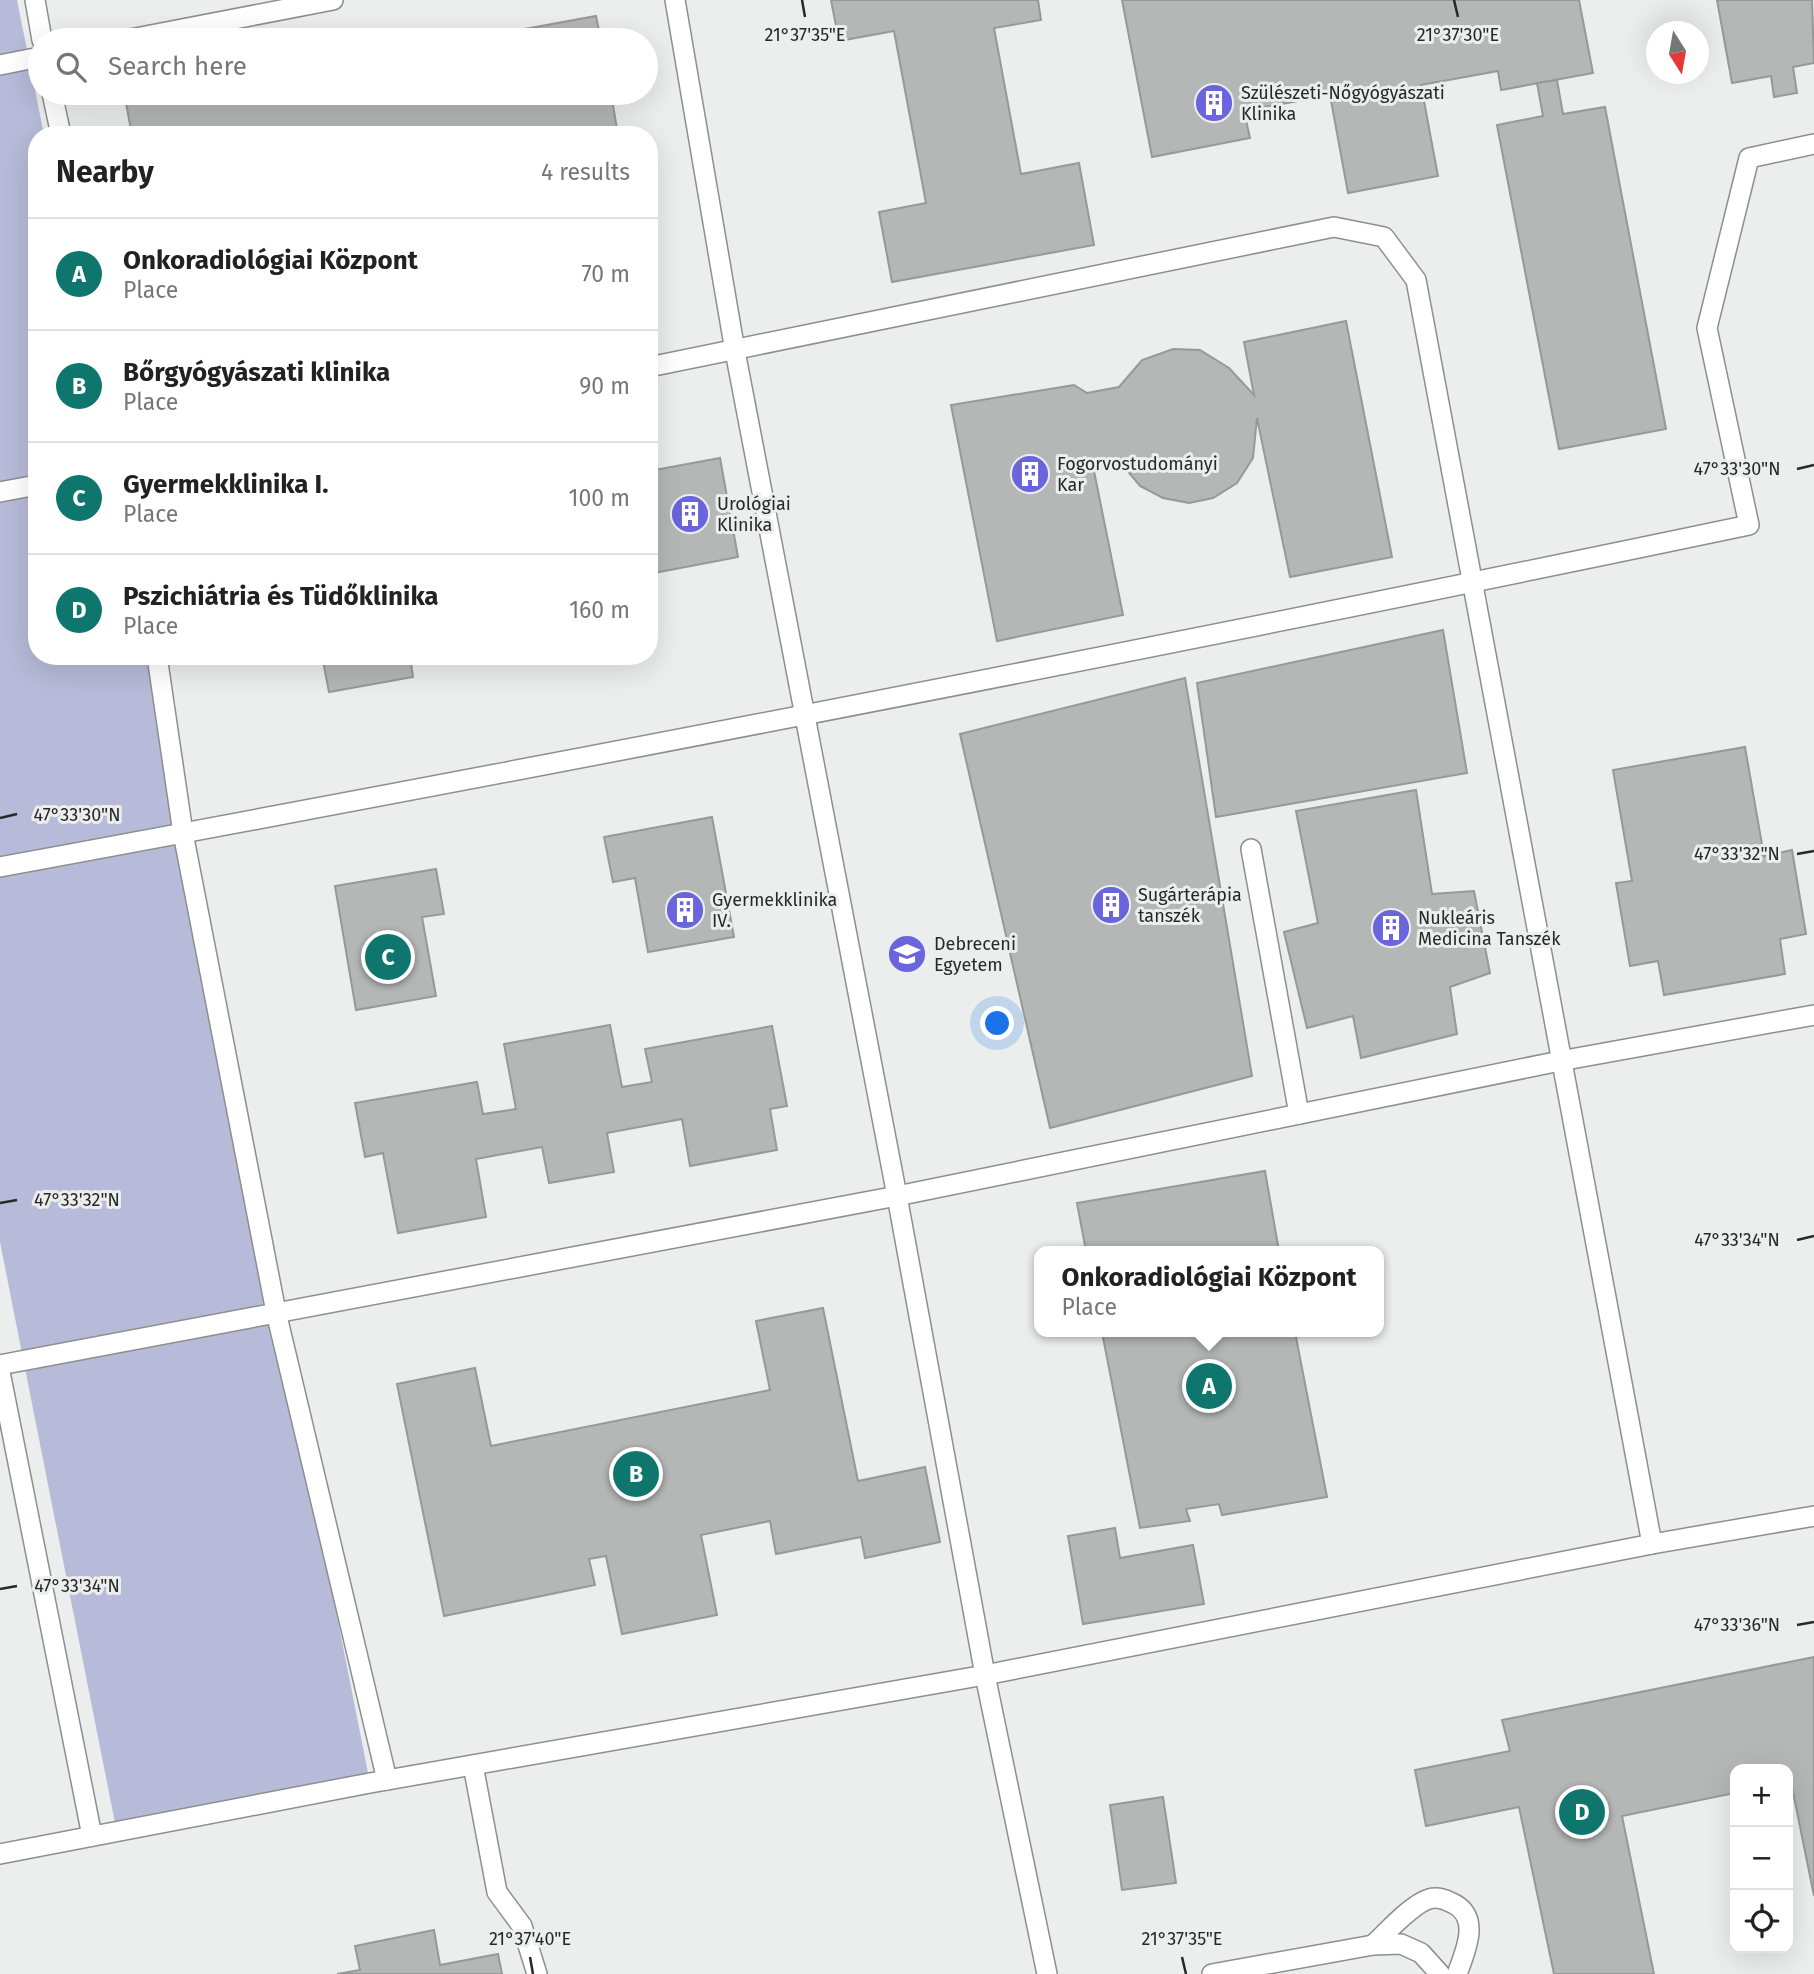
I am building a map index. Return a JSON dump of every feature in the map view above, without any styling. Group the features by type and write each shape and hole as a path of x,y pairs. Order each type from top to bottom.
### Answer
{"lane":[{"path":"35,0 40,28"},
{"path":"187,28 332,0"},
{"path":"675,0 735,351 897,1196 985,1675 1047,1974"},
{"path":"0,65 28,59"},
{"path":"55,105 59,126"},
{"path":"0,867 804,715 1472,583 1749,525 1707,328 1749,158 1814,144"},
{"path":"658,365 1334,227 1384,237 1416,280 1652,1544"},
{"path":"0,492 28,487"},
{"path":"158,665 183,833 276,1311 387,1780"},
{"path":"1251,849 1299,1114"},
{"path":"0,1365 897,1196 1560,1061 1814,1015"},
{"path":"0,1372 92,1836"},
{"path":"0,1854 387,1780 985,1675 1652,1544 1814,1516"},
{"path":"473,1765 497,1892 522,1926 537,1974"},
{"path":"1373,1945 1416,1907 1429,1899 1443,1899 1457,1904 1466,1915 1470,1929 1457,1974"},
{"path":"1212,1974 1373,1945 1401,1944 1421,1954 1440,1974"}],"shaded area":[{"path":"0,0 17,0 28,55 28,105 38,105 42,126 28,126 28,665 149,665 370,1783 117,1833 0,1242"}],"building":[{"path":"831,0 1038,0 1041,20 994,28 1021,174 1079,163 1094,245 892,282 879,212 926,203 894,31 839,41"},
{"name":"Szülészeti-Nőgyógyászati Klinika","path":"1122,0 1579,0 1593,73 1501,90 1498,71 1421,85 1438,176 1348,193 1330,95 1244,111 1250,138 1152,157"},
{"path":"1717,0 1812,0 1814,63 1793,67 1797,93 1774,97 1771,76 1732,83"},
{"path":"596,16 598,28 530,28"},
{"name":"Szülészeti-Nőgyógyászati Klinika","path":"1557,80 1563,114 1605,107 1666,429 1559,449 1497,125 1543,116 1537,83"},
{"path":"126,105 613,105 616,126 130,126"},
{"name":"Fogorvostudományi Kar","path":"1346,321 1392,557 1290,577 1257,418 1253,458 1237,483 1213,498 1189,503 1163,498 1140,486 1120,462 1093,466 1123,615 997,641 951,405 1074,385 1087,393 1119,387 1142,360 1173,349 1200,350 1229,368 1254,395 1244,342"},
{"name":"Urológiai Klinika","path":"720,458 738,557 658,572 658,469"},
{"path":"1443,630 1467,773 1216,817 1197,683"},
{"path":"324,665 411,665 413,677 329,692"},
{"name":"Sugárterápia tanszék","path":"1185,678 1252,1076 1050,1128 960,734"},
{"path":"1745,747 1764,856 1792,850 1806,934 1780,939 1785,974 1664,995 1658,961 1630,966 1616,883 1632,881 1613,770"},
{"name":"Nukleáris Medicina Tanszék","path":"1416,790 1432,894 1474,891 1490,973 1450,987 1457,1034 1361,1058 1353,1016 1307,1028 1284,932 1318,923 1296,811"},
{"name":"Gyermekklinika IV.","path":"712,817 734,937 648,952 635,878 613,882 604,837"},
{"path":"436,869 444,914 422,917 436,996 356,1010 335,886"},
{"path":"610,1025 622,1087 652,1082 645,1049 772,1026 787,1106 770,1109 777,1150 690,1166 682,1119 607,1133 614,1172 549,1183 542,1147 476,1159 486,1217 398,1233 383,1153 365,1157 355,1103 477,1082 483,1114 516,1109 504,1044"},
{"path":"1265,1171 1278,1246 1085,1246 1077,1203"},
{"path":"823,1308 858,1481 925,1467 940,1542 865,1558 861,1537 776,1554 770,1521 701,1535 717,1615 622,1634 606,1556 589,1559 595,1585 444,1616 397,1384 475,1368 491,1446 770,1390 756,1321"},
{"path":"1103,1337 1296,1337 1327,1497 1222,1515 1219,1504 1186,1509 1190,1521 1140,1528"},
{"path":"1115,1528 1120,1558 1193,1545 1204,1604 1083,1624 1068,1536"},
{"path":"1814,1657 1814,1896 1793,1792 1793,1764 1730,1764 1730,1794 1622,1816 1654,1974 1554,1974 1519,1807 1426,1826 1415,1770 1510,1751 1502,1720"},
{"path":"1163,1797 1176,1883 1122,1890 1110,1805"},
{"path":"434,1930 440,1965 498,1954 502,1974 337,1974 360,1970 355,1946"}],"place":[{"name":"Szülészeti-Nőgyógyászati Klinika","path":"1214,103"},
{"name":"Fogorvostudományi Kar","path":"1030,474"},
{"name":"Urológiai Klinika","path":"690,514"},
{"name":"Sugárterápia tanszék","path":"1111,905"},
{"name":"Gyermekklinika IV.","path":"685,910"},
{"name":"Nukleáris Medicina Tanszék","path":"1391,928"},
{"name":"Debreceni Egyetem","path":"907,954"},
{"name":"Gyermekklinika I.","path":"388,957"},
{"name":"Onkoradiológiai Központ","path":"1209,1386"},
{"name":"Bőrgyógyászati klinika","path":"636,1474"},
{"name":"Pszichiátria és Tüdőklinika","path":"1582,1812"}]}
